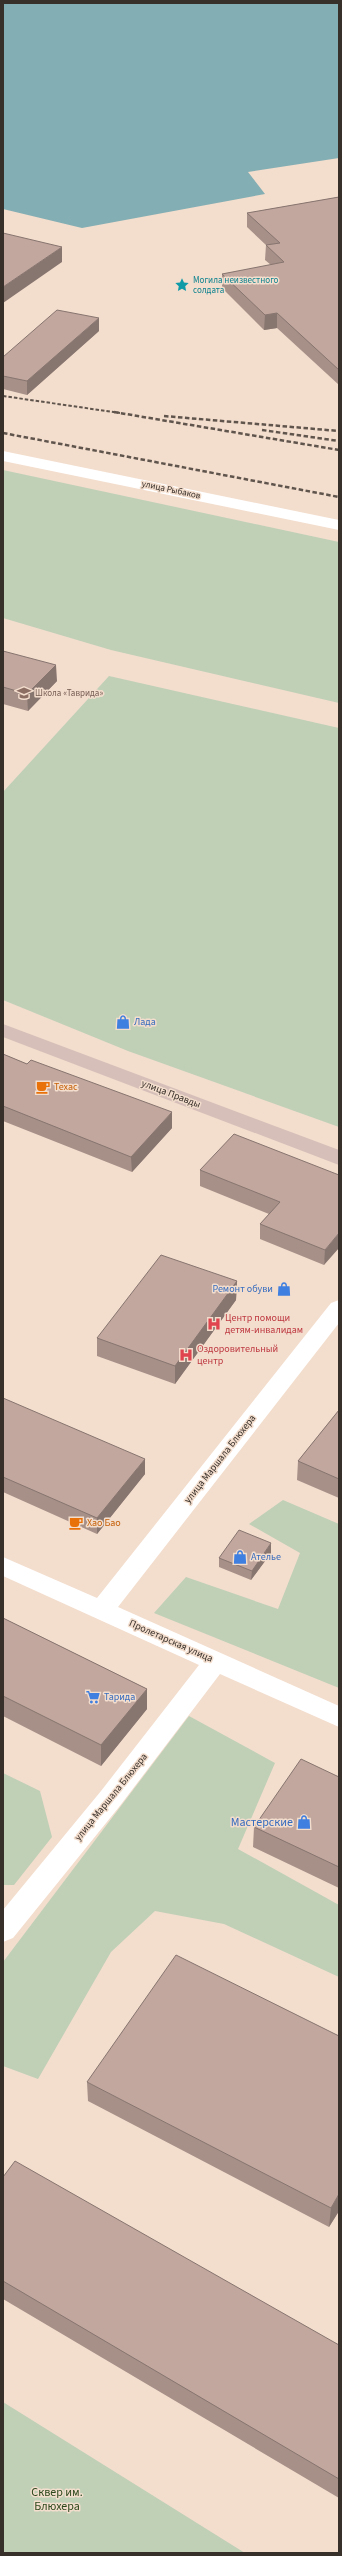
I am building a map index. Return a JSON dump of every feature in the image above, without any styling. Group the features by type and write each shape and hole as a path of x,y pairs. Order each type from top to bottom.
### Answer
{"main road":[{"name":"улица Правды","path":"3,1030 339,1158"}],"street":[{"name":"улица Рыбаков","path":"3,456 339,525"},
{"name":"улица Маршала Блюхера","path":"102,1609 339,1308"},
{"name":"Пролетарская улица","path":"3,1566 102,1609 339,1717"},
{"name":"улица Маршала Блюхера","path":"5,1923 110,1799 216,1661"}],"green space":[{"path":"3,470 339,542 339,703 111,650 3,618"},
{"path":"109,676 339,728 339,1127 128,1051 3,1000 3,792"},
{"path":"283,1500 339,1524 339,1688 154,1613 186,1577 278,1609 300,1553 249,1524"},
{"path":"189,1716 275,1763 238,1849 339,1905 339,1977 224,1924 155,1911 111,1952 38,2079 3,2066 3,1962"},
{"path":"3,1773 40,1791 52,1837 14,1885 3,1885"},
{"name":"Сквер им. Блюхера","path":"3,2402 245,2553 3,2553"}],"water":[{"path":"3,3 339,3 339,158 248,172 265,194 82,228 3,209"}],"building":[{"path":"339,197 339,370 277,313 265,315 222,274 284,262 266,245 280,243 247,213"},
{"path":"3,233 62,247 3,287"},
{"path":"57,310 99,318 27,381 3,376 3,357"},
{"path":"3,651 56,665 27,694 3,687"},
{"path":"3,1054 27,1064 31,1060 172,1112 131,1157 3,1106"},
{"path":"234,1134 339,1175 339,1233 325,1250 260,1224 280,1202 200,1170"},
{"path":"161,1255 237,1281 175,1366 97,1338"},
{"path":"3,1398 145,1459 97,1518 3,1477"},
{"path":"339,1410 339,1479 298,1461"},
{"path":"239,1530 271,1543 252,1571 219,1558"},
{"path":"3,1618 147,1689 101,1745 3,1696"},
{"name":"Мастерские","path":"301,1759 339,1777 339,1867 254,1827"},
{"path":"176,1955 339,2036 339,2194 331,2208 87,2082"},
{"path":"15,2161 339,2345 339,2479 3,2281 3,2177"}],"railway":[{"path":"3,396 119,413"},
{"path":"114,412 119,413"},
{"path":"119,413 339,450"},
{"path":"164,416 339,431"},
{"path":"262,430 339,441"},
{"path":"3,433 339,497"}],"place":[{"name":"Могила неизвестного солдата","path":"182,285"},
{"name":"Школа «Таврида»","path":"24,693"},
{"name":"Лада","path":"123,1022"},
{"name":"Техас","path":"43,1087"},
{"name":"Ремонт обуви","path":"284,1289"},
{"name":"Центр помощи детям-инвалидам","path":"214,1324"},
{"name":"Оздоровительный центр","path":"186,1355"},
{"name":"Хао Бао","path":"76,1523"},
{"name":"Ателье","path":"240,1557"},
{"name":"Тарида","path":"93,1697"},
{"name":"Мастерские","path":"304,1822"}]}
